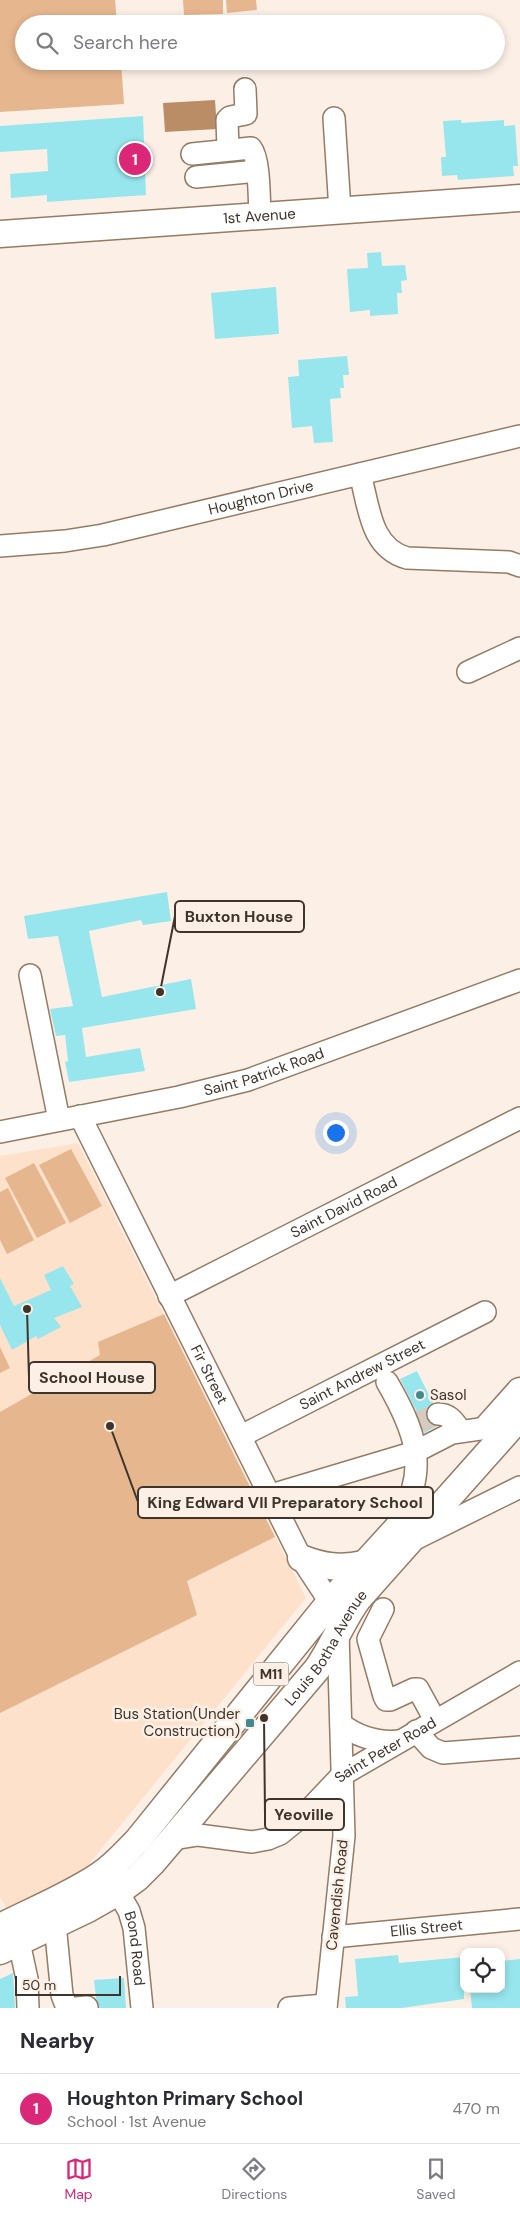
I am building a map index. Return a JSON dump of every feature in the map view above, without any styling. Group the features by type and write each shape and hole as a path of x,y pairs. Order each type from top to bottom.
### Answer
{"main road":[{"name":"1st Avenue","path":"0,234 520,198"},
{"name":"Louis Botha Avenue","path":"6,1940 55,1924 118,1892 147,1868 317,1669 329,1652 338,1632 358,1599 399,1541 487,1428 520,1391"},
{"name":"Louis Botha Avenue","path":"6,1940 75,1889 100,1875 137,1841 330,1602 364,1564 399,1541 520,1417"},
{"path":"301,1558 338,1568 364,1564"}],"street":[{"path":"228,150 227,120 230,117 246,114 245,89"},
{"path":"334,118 340,210"},
{"path":"192,154 251,148 255,155 260,215"},
{"path":"196,177 257,170"},
{"name":"Houghton Drive","path":"0,546 65,541 104,535 520,436"},
{"path":"360,474 377,536 394,554 407,558 509,562 520,566"},
{"path":"468,672 520,648"},
{"path":"30,975 59,1120"},
{"name":"Saint Patrick Road","path":"0,1132 179,1097 248,1080 520,980"},
{"name":"Fir Street","path":"80,1116 301,1558 330,1602 338,1632"},
{"name":"Saint David Road","path":"170,1296 520,1118"},
{"name":"Saint Andrew Street","path":"241,1436 485,1312"},
{"path":"387,1382 413,1425 416,1452 414,1485 405,1509 399,1541"},
{"path":"438,1414 445,1414 461,1430"},
{"path":"271,1495 416,1452 444,1436 461,1430 487,1428"},
{"path":"399,1541 520,1486"},
{"path":"383,1609 368,1639 384,1696 386,1700 390,1700 418,1689 435,1720"},
{"name":"Cavendish Road","path":"326,2006 344,1836 338,1632"},
{"name":"Saint Peter Road","path":"172,1839 198,1835 227,1838 238,1842 252,1842 268,1839 280,1834 307,1812 342,1775 520,1672"},
{"path":"341,1724 352,1732 374,1740 408,1736 443,1753 520,1747"},
{"path":"307,1812 318,1813 329,1818 338,1825 344,1836"},
{"name":"Bond Road","path":"118,1892 129,1911 134,1928 142,2008"},
{"name":"Ellis Street","path":"333,1937 520,1919"},
{"path":"55,1924 64,2006 77,2008"},
{"path":"6,1940 26,1979 28,2008"},
{"path":"289,2008 326,2006"}],"shaded area":[{"path":"0,0 115,0 116,15 15,15 15,70 122,70 124,104 0,112"},
{"path":"183,0 223,0 223,14 184,15"},
{"path":"226,0 256,0 257,10 227,13"},
{"path":"215,100 217,129 165,132 163,103"},
{"path":"78,1143 306,1598 85,1869 7,1909 0,1897 0,1156"},
{"path":"71,1149 102,1206 70,1223 39,1165"},
{"path":"34,1163 66,1223 37,1238 5,1178"},
{"path":"8,1188 34,1240 7,1254 0,1240 0,1192"},
{"path":"164,1314 275,1537 187,1581 197,1615 0,1713 0,1412 100,1355 98,1342"},
{"path":"0,1347 10,1368 0,1373"}],"building":[{"path":"143,116 146,195 47,202 47,195 11,198 10,174 48,171 47,149 0,152 0,126"},
{"path":"461,120 462,123 504,120 504,126 515,125 518,166 513,166 514,176 458,180 457,175 442,176 441,157 446,157 443,121"},
{"path":"381,252 382,266 405,265 407,280 401,281 402,293 397,293 398,314 370,316 370,310 350,312 347,269 368,268 367,253"},
{"path":"276,287 279,334 215,339 211,293"},
{"path":"347,356 349,375 343,375 344,388 340,388 341,398 330,399 333,442 314,443 312,426 292,428 288,377 299,376 298,360"},
{"path":"167,892 171,921 143,925 141,920 89,931 102,997 191,979 196,1009 82,1028 86,1057 140,1048 145,1071 69,1082 65,1062 68,1061 65,1035 56,1036 50,1009 73,1006 58,936 28,939 24,916"},
{"path":"63,1266 74,1284 70,1286 82,1307 54,1318 61,1327 38,1339 36,1336 12,1350 0,1325 0,1278 14,1306 51,1290 44,1275"},
{"path":"417,1371 433,1403 428,1407 427,1419 430,1424 437,1426 424,1433 416,1410 400,1379"},
{"path":"398,1955 399,1963 460,1957 460,1993 464,1993 464,1999 402,2008 346,2008 345,1997 358,1996 355,1959"},
{"path":"520,1959 520,2008 472,2008 470,1993 505,1993 505,1961"},
{"path":"13,1973 15,2008 0,2008 0,1979"},
{"path":"124,1978 126,2008 99,2008 94,1980"}],"tunnel":[{"path":"416,1423 438,1414"}],"place":[{"name":"Houghton Primary School","path":"135,159"},
{"name":"Buxton House","path":"160,992"},
{"name":"School House","path":"27,1309"},
{"name":"Sasol","path":"420,1395"},
{"name":"King Edward VII Preparatory School","path":"110,1426"},
{"name":"Yeoville","path":"264,1718"},
{"name":"Bus Station(Under Construction)","path":"250,1723"}]}
